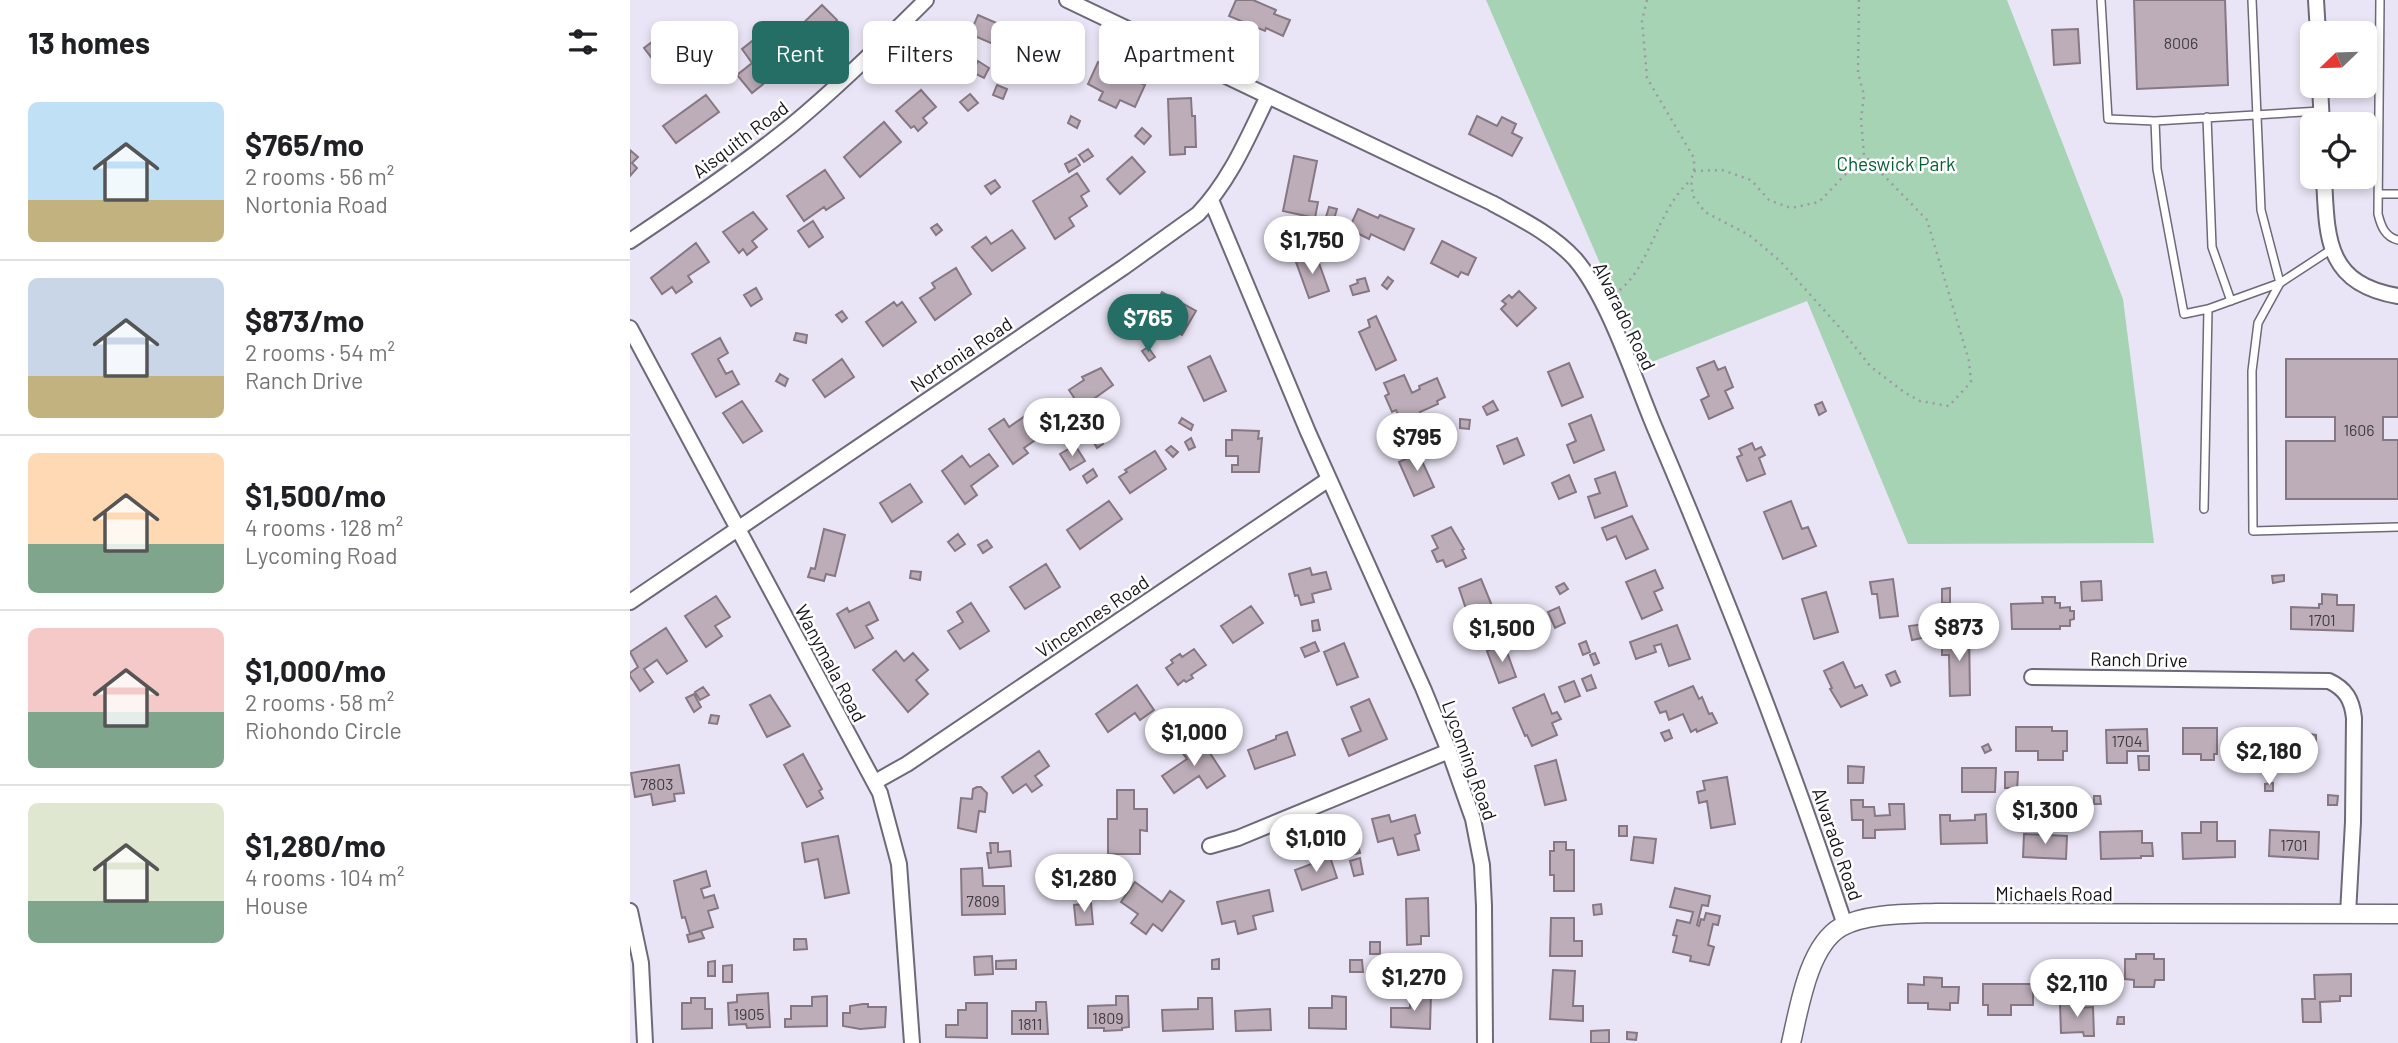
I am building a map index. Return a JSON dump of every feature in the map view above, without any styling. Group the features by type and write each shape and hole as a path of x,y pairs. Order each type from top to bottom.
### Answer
{"street":[{"name":"Aisquith Road","path":"630,241 716,182 793,124 926,0"},
{"name":"Alvarado Road","path":"1067,0 1533,226 1575,260 1591,281 1601,302 1704,543 1768,707 1846,925"},
{"path":"2316,0 2317,21"},
{"name":"Nortonia Road","path":"630,602 1198,214 1211,200 1236,160 1268,96"},
{"path":"2324,189 2325,221 2332,249 2343,269 2366,287 2398,296"},
{"name":"Lycoming Road","path":"1211,200 1329,479 1423,688 1473,819 1482,865 1485,1043"},
{"name":"Wanymala Road","path":"630,328 826,697 875,782 899,864 912,1043"},
{"name":"Vincennes Road","path":"875,782 918,757 1329,479"},
{"name":"Ranch Drive","path":"2032,677 2329,681 2343,688 2353,704 2353,822 2348,914"},
{"path":"1210,846 1238,838 1449,751"},
{"path":"630,911 641,963 645,1043"},
{"name":"Michaels Road","path":"1846,925 1889,915 1910,914 2398,914"},
{"path":"1791,1043 1814,962 1826,940 1846,925"}],"lane":[{"path":"2101,0 2108,119 2155,121 2256,114 2300,116"},
{"path":"2252,0 2261,210 2280,283 2258,323 2252,371 2253,531 2398,527"},
{"path":"2380,0 2378,214 2382,229 2392,239 2398,240"},
{"path":"2207,117 2211,247 2231,301"},
{"path":"2155,121 2157,169 2184,314 2208,309 2280,283 2332,249"},
{"path":"2378,194 2398,194"},
{"path":"2204,509 2208,309"}],"path":[{"path":"1647,0 1642,21 1647,78 1694,158 1691,180 1693,196 1705,212 1749,235 1780,261 1870,366 1920,401 1949,406 1971,382 1969,361 1927,220 1864,155 1861,119 1864,95 1858,73 1859,0"},
{"path":"1694,171 1723,170 1751,180 1769,200 1791,208 1819,202 1864,155"},
{"path":"1601,302 1618,292 1636,274 1665,212 1678,191 1691,180"}],"green space":[{"name":"Cheswick Park","path":"1486,0 2007,0 2123,299 2154,543 1908,544 1807,301 1644,365"}],"building":[{"path":"1236,0 1253,0 1276,10 1274,14 1290,20 1283,36 1266,28 1265,31 1259,28 1259,21 1241,21 1229,16"},
{"path":"2134,0 2225,0 2228,85 2137,89"},
{"path":"822,5 837,20 836,21 805,21"},
{"path":"978,15 992,21 991,43 977,37 975,21"},
{"path":"2078,29 2080,63 2054,65 2052,30"},
{"path":"752,41 752,63 742,49"},
{"path":"651,43 651,57 644,48"},
{"path":"1098,62 1099,84 1145,85 1135,107 1120,100 1116,108 1099,100 1103,92 1088,84"},
{"path":"752,63 752,84 763,84 752,93 738,74"},
{"path":"977,63 989,68 984,78 977,74"},
{"path":"997,85 1007,89 1003,99 993,95"},
{"path":"921,90 936,107 923,118 927,123 918,131 914,126 911,128 896,111"},
{"path":"970,94 978,103 968,111 960,102"},
{"path":"706,95 719,112 676,143 663,126"},
{"path":"1191,98 1192,116 1195,116 1196,147 1185,147 1185,154 1170,155 1168,99"},
{"path":"1071,116 1080,121 1077,128 1068,123"},
{"path":"1477,116 1497,126 1502,117 1516,124 1512,133 1522,138 1512,156 1469,134"},
{"path":"884,122 901,142 860,177 844,157"},
{"path":"1142,128 1151,136 1144,144 1135,136"},
{"path":"1088,149 1093,156 1084,162 1079,155"},
{"path":"630,150 638,157 632,163 637,168 630,176"},
{"path":"1294,156 1317,161 1309,201 1318,202 1315,218 1283,211"},
{"path":"1132,157 1145,172 1120,194 1107,179"},
{"path":"1076,158 1080,165 1069,172 1065,164"},
{"path":"825,170 844,198 826,210 824,207 804,221 787,196"},
{"path":"1077,173 1089,191 1081,196 1087,206 1069,218 1074,226 1055,239 1033,201"},
{"path":"995,180 1000,187 991,194 985,186"},
{"path":"1329,207 1337,209 1334,219 1326,217"},
{"path":"1358,209 1414,229 1404,250 1371,234 1369,239 1349,229"},
{"path":"753,212 767,229 752,241 757,247 747,255 743,249 739,253 723,232"},
{"path":"813,221 823,237 809,247 798,231"},
{"path":"937,224 942,230 936,235 931,228"},
{"path":"1012,230 1025,248 992,271 972,247 986,237 991,244"},
{"path":"1442,241 1476,258 1468,275 1461,272 1458,277 1431,263"},
{"path":"696,243 709,262 688,276 692,282 676,293 672,287 662,294 651,278"},
{"path":"1316,255 1329,291 1309,298 1296,262"},
{"path":"956,268 971,294 935,320 920,298 935,288 932,283"},
{"path":"1388,277 1393,281 1387,289 1382,285"},
{"path":"1365,278 1369,291 1353,295 1350,286"},
{"path":"756,288 762,299 751,306 744,295"},
{"path":"1519,291 1536,308 1517,326 1501,309 1506,304 1502,301 1509,295 1512,298"},
{"path":"1162,292 1196,311 1182,335 1170,329 1174,323 1152,310"},
{"path":"894,302 897,306 902,302 916,322 883,346 866,322"},
{"path":"842,311 847,318 842,322 836,315"},
{"path":"1376,316 1396,360 1376,370 1359,332 1370,327 1368,320"},
{"path":"796,333 807,335 806,343 794,340"},
{"path":"720,338 728,353 718,359 726,374 732,371 739,384 716,397 692,354"},
{"path":"1148,347 1155,357 1149,361 1142,351"},
{"path":"1210,356 1226,391 1204,401 1188,367"},
{"path":"842,359 854,377 825,397 813,380"},
{"path":"2286,359 2398,359 2398,417 2383,417 2383,440 2398,440 2398,499 2286,499 2286,441 2335,441 2335,417 2286,417"},
{"path":"1714,361 1718,370 1725,367 1733,387 1725,391 1733,408 1709,419 1701,400 1709,396 1697,368"},
{"path":"1569,363 1583,397 1562,406 1548,372"},
{"path":"1101,368 1113,385 1081,408 1069,390 1084,380 1082,377"},
{"path":"780,374 788,379 785,386 776,381"},
{"path":"1404,375 1412,393 1420,389 1419,386 1437,378 1445,397 1437,401 1438,404 1420,412 1425,421 1405,430 1396,410 1392,412 1385,396 1389,394 1384,383"},
{"path":"742,401 762,431 743,443 723,413"},
{"path":"1493,401 1498,410 1487,415 1483,407"},
{"path":"1822,402 1826,411 1819,415 1815,405"},
{"path":"1038,407 1056,432 1047,439 1044,434 1024,448 1028,453 1013,464 989,429 1004,419 1009,427"},
{"path":"1591,415 1604,450 1574,463 1567,445 1576,441 1569,424"},
{"path":"1182,418 1193,425 1191,430 1179,423"},
{"path":"1460,419 1470,420 1469,429 1460,428"},
{"path":"1232,430 1259,431 1258,439 1262,438 1259,472 1232,472 1232,465 1238,465 1238,456 1226,456 1226,440 1232,440"},
{"path":"1098,436 1103,444 1097,448 1092,439"},
{"path":"1191,438 1195,447 1189,450 1185,442"},
{"path":"1517,438 1524,455 1504,464 1497,446"},
{"path":"1752,443 1755,450 1761,447 1765,455 1759,458 1765,474 1747,481 1737,457 1742,455 1739,449"},
{"path":"1075,445 1085,461 1070,470 1060,454"},
{"path":"1171,446 1178,452 1173,457 1166,450"},
{"path":"1421,446 1426,457 1421,459 1434,487 1414,496 1399,462 1415,455 1413,450"},
{"path":"1155,451 1166,469 1130,493 1119,477 1127,472 1125,470"},
{"path":"989,454 998,466 971,486 977,495 965,504 942,471 962,456 970,467"},
{"path":"1093,469 1097,476 1087,483 1083,476"},
{"path":"1615,472 1627,506 1595,518 1588,497 1600,493 1595,479"},
{"path":"1569,475 1576,492 1559,499 1552,483"},
{"path":"910,484 922,502 892,522 880,503"},
{"path":"1109,501 1122,519 1080,549 1067,530"},
{"path":"1791,501 1802,529 1808,527 1816,546 1783,559 1764,512"},
{"path":"1632,516 1648,549 1626,559 1616,536 1607,540 1602,528"},
{"path":"1451,527 1464,549 1462,550 1466,558 1446,567 1443,560 1437,562 1432,551 1438,548 1432,536"},
{"path":"824,529 845,535 835,576 826,574 824,581 808,577 811,568 815,569"},
{"path":"958,534 965,544 955,551 948,542"},
{"path":"987,540 992,547 983,553 978,545"},
{"path":"1046,564 1060,587 1025,609 1010,587"},
{"path":"1310,568 1312,575 1326,572 1331,589 1312,594 1314,602 1301,605 1298,595 1295,596 1289,574"},
{"path":"1655,570 1663,588 1654,592 1662,610 1642,619 1626,582"},
{"path":"911,571 921,572 920,580 910,578"},
{"path":"2284,575 2284,581 2273,583 2272,576"},
{"path":"1481,579 1497,618 1476,626 1470,611 1467,612 1459,588"},
{"path":"1893,579 1898,616 1880,618 1877,594 1872,594 1870,582"},
{"path":"2101,581 2102,600 2082,601 2081,582"},
{"path":"1564,583 1568,589 1560,594 1556,587"},
{"path":"1950,588 1950,603 1942,603 1942,589"},
{"path":"1826,592 1838,632 1814,639 1802,599"},
{"path":"2322,594 2337,595 2337,605 2354,605 2353,631 2291,629 2291,607 2319,608"},
{"path":"716,596 730,617 715,626 722,636 706,647 685,616"},
{"path":"2042,597 2055,597 2055,603 2060,603 2060,608 2070,607 2070,611 2074,611 2070,626 2060,626 2060,629 2012,629 2011,604 2043,603"},
{"path":"869,602 878,620 866,626 873,638 855,648 837,614 847,608 849,612"},
{"path":"971,603 989,631 960,649 948,631 963,622 957,612"},
{"path":"1251,606 1263,623 1233,643 1221,626"},
{"path":"1559,607 1565,623 1555,628 1548,612"},
{"path":"1318,620 1320,630 1313,631 1312,621"},
{"path":"1925,624 1927,637 1912,640 1909,626"},
{"path":"1677,625 1690,659 1669,666 1661,644 1654,646 1656,652 1636,659 1630,642"},
{"path":"666,628 687,661 667,674 657,660 644,669 653,682 640,691 630,676 638,667 630,652"},
{"path":"1969,631 1970,695 1950,696 1949,655 1942,655 1942,647 1949,647 1951,632"},
{"path":"1586,641 1590,652 1583,655 1579,644"},
{"path":"1315,642 1319,651 1305,657 1301,648"},
{"path":"1344,643 1358,677 1337,685 1324,652"},
{"path":"1504,644 1516,677 1499,683 1487,651"},
{"path":"1194,649 1206,665 1191,675 1193,678 1178,685 1166,668 1173,663 1171,660"},
{"path":"896,651 904,661 913,653 928,670 916,680 928,694 908,712 873,670"},
{"path":"1595,653 1599,663 1594,665 1590,655"},
{"path":"1843,662 1855,688 1862,685 1867,695 1841,707 1830,689 1832,688 1824,671"},
{"path":"1895,671 1900,682 1891,686 1886,675"},
{"path":"1591,675 1596,688 1587,691 1582,679"},
{"path":"1574,681 1580,696 1565,702 1559,687"},
{"path":"1137,685 1154,710 1140,720 1135,713 1108,732 1096,714"},
{"path":"1693,686 1717,723 1697,732 1696,729 1691,732 1683,714 1669,720 1666,711 1660,713 1655,702"},
{"path":"703,687 709,695 700,700 695,692"},
{"path":"694,694 701,707 694,712 686,698"},
{"path":"1544,694 1552,714 1557,712 1561,719 1552,723 1557,735 1532,746 1513,708"},
{"path":"770,695 790,726 767,737 750,705"},
{"path":"1369,699 1387,739 1349,756 1342,739 1361,731 1351,707"},
{"path":"711,715 719,716 717,724 709,723"},
{"path":"2016,727 2052,727 2052,731 2067,731 2067,751 2063,751 2063,760 2038,760 2038,751 2016,751"},
{"path":"2183,728 2217,728 2217,754 2214,754 2214,760 2201,760 2201,754 2183,754"},
{"path":"2147,729 2148,751 2127,751 2127,763 2107,763 2106,730"},
{"path":"1669,730 1672,738 1665,741 1661,733"},
{"path":"2286,731 2316,735 2316,750 2310,750 2310,756 2270,757 2269,733"},
{"path":"1287,732 1295,755 1255,769 1248,750"},
{"path":"1200,738 1225,776 1207,788 1199,776 1174,793 1162,776 1187,759 1181,751"},
{"path":"1988,744 1991,750 1985,753 1982,747"},
{"path":"1039,751 1049,766 1035,776 1042,785 1032,792 1026,784 1013,793 1002,777"},
{"path":"803,754 822,789 819,791 823,798 807,807 784,765"},
{"path":"2138,756 2149,756 2149,770 2139,770"},
{"path":"1556,760 1566,800 1545,805 1535,766"},
{"path":"679,765 684,793 674,794 675,801 653,805 651,794 635,797 631,773"},
{"path":"1848,766 1864,767 1863,783 1848,783"},
{"path":"1962,768 1996,768 1995,792 1962,792"},
{"path":"2005,772 2018,772 2017,792 2009,792 2009,788 2005,788"},
{"path":"1727,777 1735,824 1711,828 1707,801 1699,803 1697,792 1705,790 1703,781"},
{"path":"2273,783 2273,791 2265,791 2265,784"},
{"path":"977,787 987,793 985,812 979,811 976,832 958,828 961,798 972,799 973,789"},
{"path":"1117,790 1134,790 1134,809 1147,809 1147,831 1140,830 1140,854 1108,854 1108,819 1117,819"},
{"path":"2328,795 2338,796 2337,805 2328,805"},
{"path":"2094,796 2100,796 2101,804 2094,804"},
{"path":"1851,800 1863,800 1863,807 1874,807 1875,816 1890,815 1889,804 1904,804 1905,829 1875,830 1875,838 1863,838 1863,820 1852,820"},
{"path":"2015,800 2016,807 2007,807 2006,801"},
{"path":"1986,814 1987,843 1941,844 1940,815 1950,815 1950,821 1975,820 1975,815"},
{"path":"1389,815 1391,822 1415,815 1420,833 1415,835 1419,850 1398,855 1393,838 1378,842 1372,819"},
{"path":"2201,822 2217,822 2217,841 2235,841 2235,857 2183,859 2182,833 2201,833"},
{"path":"1619,826 1627,826 1627,836 1619,836"},
{"path":"2270,830 2319,832 2318,859 2269,856"},
{"path":"2142,831 2142,843 2152,843 2153,856 2101,859 2100,832"},
{"path":"2024,834 2067,836 2066,859 2023,857"},
{"path":"838,836 849,893 825,898 818,859 805,862 802,843"},
{"path":"1634,837 1656,839 1653,863 1631,860"},
{"path":"1357,841 1360,853 1349,855 1346,844"},
{"path":"1554,842 1566,842 1566,850 1574,850 1574,891 1554,891 1554,875 1550,875 1550,851 1554,851"},
{"path":"990,843 998,843 998,852 1010,851 1011,866 989,868 987,853 991,853"},
{"path":"1330,857 1337,878 1302,890 1295,870"},
{"path":"1360,858 1363,874 1354,876 1350,861"},
{"path":"982,868 983,886 1004,886 1005,914 962,915 961,869"},
{"path":"706,871 710,886 701,889 704,898 714,895 718,908 708,911 713,927 690,934 685,917 682,918 674,881"},
{"path":"1089,875 1092,883 1075,889 1072,882"},
{"path":"1135,882 1162,902 1170,891 1184,901 1162,931 1153,924 1146,934 1131,923 1138,914 1121,902"},
{"path":"1675,888 1710,896 1708,906 1702,905 1697,925 1699,926 1701,919 1704,920 1706,913 1720,916 1718,925 1713,924 1708,945 1714,947 1709,965 1690,961 1691,956 1673,952 1677,936 1673,935 1677,920 1690,923 1693,912 1670,907"},
{"path":"1269,890 1273,911 1253,916 1256,929 1238,934 1235,921 1222,924 1217,902"},
{"path":"1428,898 1429,936 1421,936 1421,944 1407,945 1406,899"},
{"path":"1091,903 1093,924 1076,925 1074,905"},
{"path":"1601,904 1602,914 1594,915 1593,905"},
{"path":"1551,918 1574,918 1574,941 1582,941 1582,956 1550,956"},
{"path":"701,931 704,938 689,942 687,935"},
{"path":"794,939 806,939 807,949 794,950"},
{"path":"1370,942 1380,942 1380,954 1370,954"},
{"path":"2136,954 2154,954 2154,959 2164,959 2164,980 2155,980 2154,987 2134,987 2134,980 2125,979 2125,959 2136,959"},
{"path":"992,956 993,974 975,975 974,957"},
{"path":"1219,959 1219,969 1212,969 1212,960"},
{"path":"1016,960 1016,969 996,969 996,961"},
{"path":"1350,960 1362,960 1363,972 1350,972"},
{"path":"715,961 715,976 708,976 708,962"},
{"path":"732,965 732,982 723,982 723,966"},
{"path":"1373,967 1380,967 1380,979 1373,979"},
{"path":"1553,970 1575,971 1573,1006 1583,1006 1583,1021 1550,1019"},
{"path":"2351,974 2351,996 2340,996 2340,1001 2320,1002 2321,1022 2303,1022 2302,999 2315,999 2314,975"},
{"path":"1924,977 1942,978 1942,987 1959,987 1958,1003 1950,1003 1950,1010 1928,1009 1928,1003 1908,1003 1908,984 1924,985"},
{"path":"1983,984 2033,984 2033,1005 2011,1005 2011,1015 1988,1015 1988,1005 1983,1005"},
{"path":"1410,992 1431,993 1430,1029 1391,1027 1391,1008 1410,1008"},
{"path":"768,993 770,1027 747,1028 746,1024 729,1025 728,1003 737,1002 737,995"},
{"path":"827,996 827,1026 785,1027 785,1019 791,1019 791,1006 812,1006 812,997"},
{"path":"1116,996 1128,996 1129,1027 1104,1031 1104,1028 1088,1028 1088,1006 1116,1005"},
{"path":"1332,996 1346,997 1346,1029 1309,1028 1309,1008 1332,1008"},
{"path":"691,998 705,998 705,1009 712,1009 712,1028 682,1029 682,1003 691,1003"},
{"path":"1198,998 1212,998 1213,1029 1163,1031 1162,1010 1198,1009"},
{"path":"1036,1002 1046,1002 1048,1034 1012,1034 1012,1011 1036,1011"},
{"path":"966,1003 987,1003 987,1038 946,1037 946,1025 958,1025 958,1010 966,1010"},
{"path":"2060,1003 2075,1003 2075,1008 2093,1007 2094,1036 2084,1036 2083,1032 2061,1033"},
{"path":"868,1004 868,1007 886,1007 885,1027 860,1029 843,1026 843,1013 850,1013 850,1006"},
{"path":"1270,1009 1271,1030 1236,1031 1235,1011"},
{"path":"2118,1017 2124,1017 2124,1024 2117,1024"},
{"path":"1609,1030 1609,1043 1591,1043 1591,1031"},
{"path":"1627,1032 1637,1033 1636,1040 1627,1039"}]}
